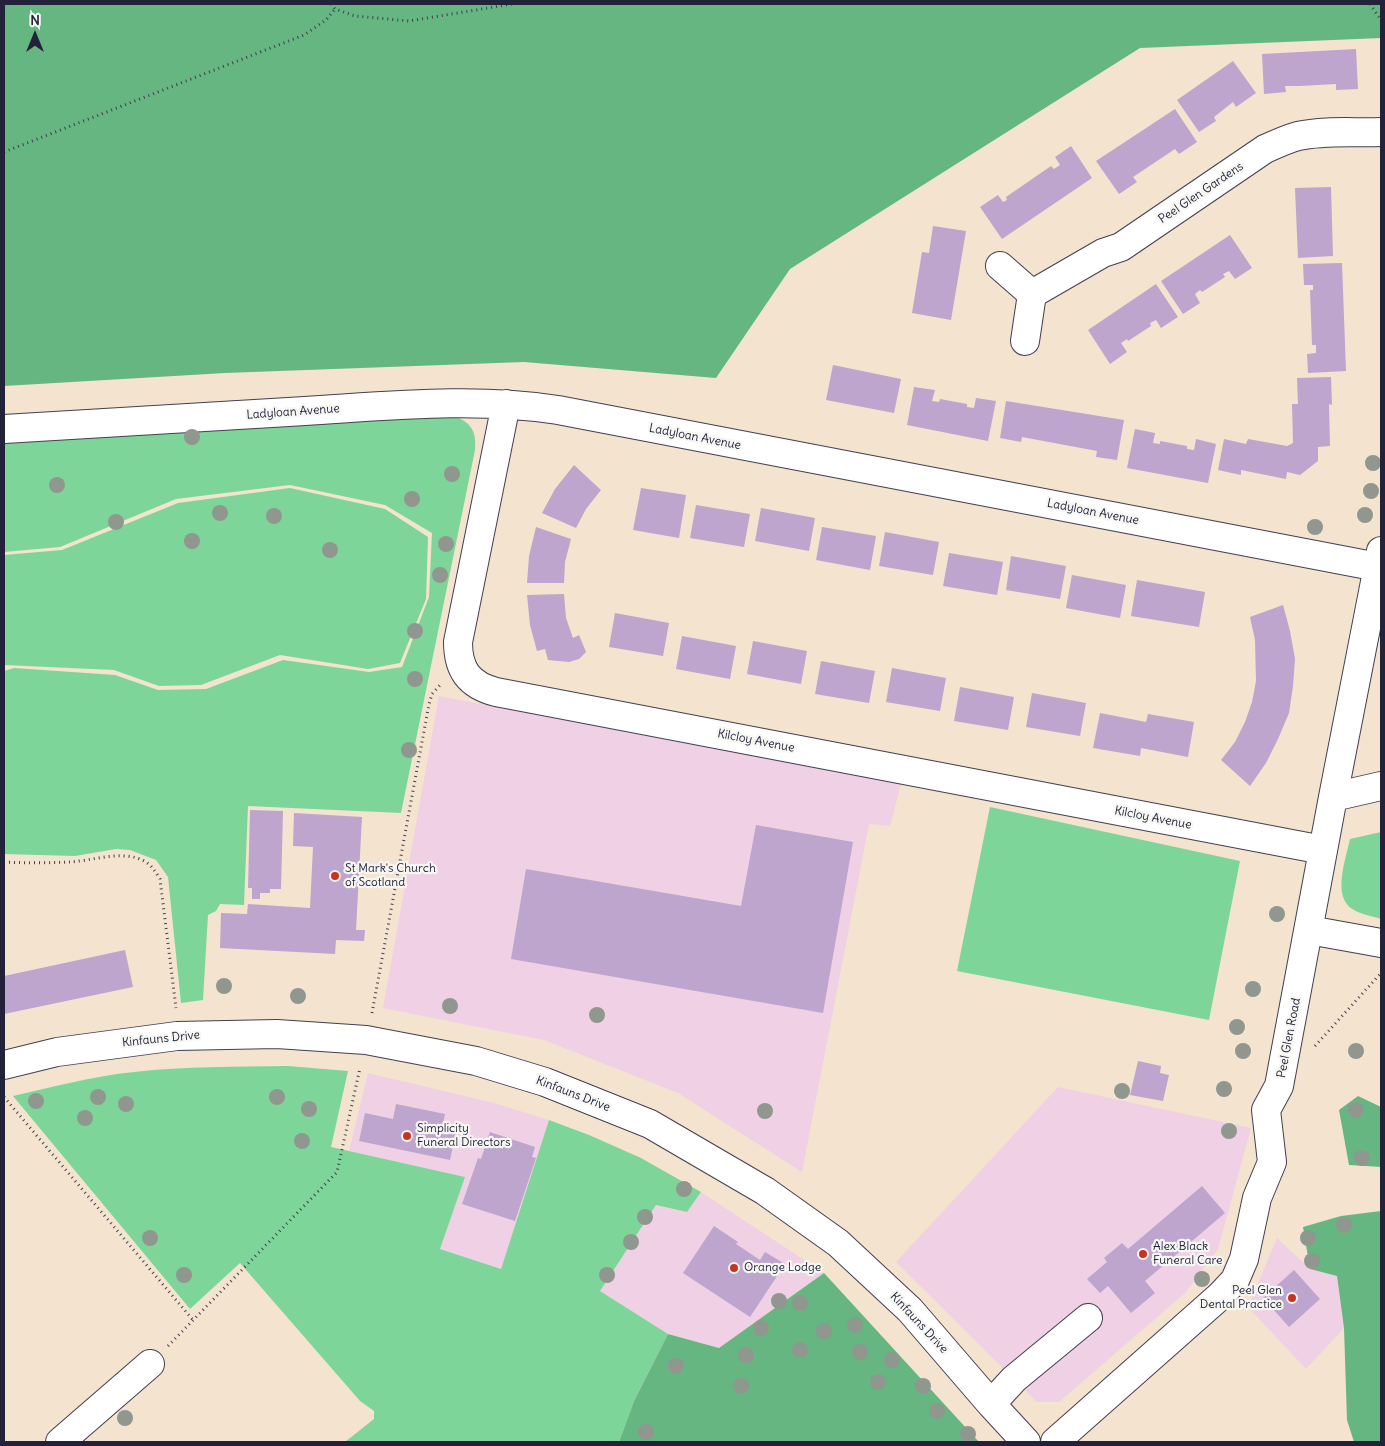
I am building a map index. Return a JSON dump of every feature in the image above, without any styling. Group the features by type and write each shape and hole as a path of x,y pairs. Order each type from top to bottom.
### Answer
{"street":[{"name":"Peel Glen Gardens","path":"1032,294 1103,253 1121,247 1265,149 1299,136 1381,132"},
{"path":"1000,266 1032,294 1026,341"},
{"name":"Ladyloan Avenue","path":"4,429 342,408 434,404 506,404 558,410 1380,559"},
{"name":"Kilcloy Avenue","path":"506,404 458,642 458,652 462,667 472,682 496,692 1323,850"},
{"name":"Peel Glen Road","path":"1055,1442 1220,1296 1235,1280 1244,1259 1257,1198 1272,1162 1266,1110 1280,1086 1333,797 1373,627 1380,559"},
{"path":"1333,797 1381,786"},
{"path":"1309,930 1381,943"},
{"name":"Kinfauns Drive","path":"4,1065 57,1052 177,1036 277,1034 366,1040 476,1060 545,1082 650,1124 765,1191 838,1243 910,1310 1026,1442"},
{"path":"991,1404 1014,1380 1088,1318"},
{"path":"60,1442 150,1364"}],"path":[{"path":"331,4 335,9 355,16 409,21 512,4"},
{"path":"1370,4 1381,20"},
{"path":"4,152 304,36 326,20 335,9"},
{"path":"4,862 70,862 117,856 141,859 152,866 160,879 176,1008"},
{"path":"1313,1049 1381,973"},
{"path":"4,1097 193,1320"}],"shaded area":[{"path":"439,696 901,784 890,826 869,824 802,1172 678,1093 544,1040 383,1008"},
{"path":"368,1073 494,1103 549,1120 501,1269 440,1249 464,1177 349,1151"},
{"path":"1058,1087 1251,1128 1218,1249 1185,1293 1059,1402 1037,1402 896,1262"},
{"path":"701,1192 824,1273 719,1348 668,1334 600,1291 656,1205 687,1212"},
{"path":"1277,1238 1310,1269 1337,1276 1344,1328 1306,1369 1248,1307"}],"green space":[{"path":"4,4 1381,4 1381,38 1140,48 790,269 716,378 524,362 225,373 4,386"},
{"path":"449,414 462,419 470,426 475,436 475,450 401,813 248,806 244,905 220,904 216,911 208,915 203,1000 181,1003 168,877 156,860 130,850 116,849 75,856 4,854 4,671 14,668 115,675 158,690 206,689 283,660 369,672 402,667 429,597 432,533 385,505 290,485 176,499 60,547 4,552 4,442"},
{"path":"290,488 385,509 428,537 426,599 400,663 368,669 280,655 201,685 159,686 114,670 4,665 4,555 62,550 178,503"},
{"path":"990,807 1240,861 1209,1020 957,971"},
{"path":"1381,832 1381,919 1354,910 1347,904 1343,897 1342,878 1350,839"},
{"path":"288,1066 348,1071 331,1147 465,1177 440,1249 501,1269 549,1120 641,1158 701,1192 687,1212 656,1205 600,1291 668,1334 634,1401 619,1442 345,1442 374,1419 374,1411 360,1401 240,1263 190,1309 13,1096 88,1079 134,1072 192,1068"},
{"path":"1358,1096 1381,1107 1381,1167 1349,1165 1339,1110"},
{"path":"1381,1211 1381,1442 1354,1442 1347,1420 1344,1328 1337,1276 1310,1269 1303,1227 1341,1216"},
{"path":"824,1273 979,1442 619,1442 634,1401 668,1334 719,1348"}],"building":[{"path":"1356,49 1358,89 1336,90 1336,84 1285,86 1286,92 1264,94 1262,54"},
{"path":"1233,61 1256,93 1236,107 1233,102 1214,117 1216,121 1199,132 1177,100"},
{"path":"1175,109 1197,142 1179,154 1175,149 1133,177 1137,182 1119,194 1096,161"},
{"path":"1071,146 1092,178 1002,239 980,207 998,195 1003,202 1007,200 1006,197 1051,166 1054,169 1060,165 1055,157"},
{"path":"1331,187 1333,256 1298,258 1295,188"},
{"path":"933,226 966,231 951,320 912,313 922,252 929,253"},
{"path":"1230,235 1252,268 1235,279 1229,271 1223,274 1225,277 1202,292 1200,290 1195,294 1200,303 1183,314 1161,281"},
{"path":"1342,263 1346,371 1308,373 1307,354 1316,353 1316,345 1312,345 1310,290 1313,290 1313,285 1304,285 1303,264"},
{"path":"1156,284 1178,317 1161,328 1156,320 1150,323 1151,326 1128,341 1127,339 1121,343 1127,352 1110,364 1088,330"},
{"path":"833,365 901,379 894,413 826,400"},
{"path":"1331,377 1332,405 1329,404 1330,446 1318,447 1318,461 1300,475 1287,472 1286,479 1241,470 1241,475 1218,470 1224,439 1246,444 1248,439 1287,446 1293,443 1292,404 1298,404 1297,378"},
{"path":"914,387 935,390 932,401 939,402 940,399 967,404 967,407 974,408 976,398 996,401 988,441 907,425"},
{"path":"1006,401 1124,420 1117,460 1096,457 1097,451 1022,437 1021,442 1000,438"},
{"path":"1135,429 1155,433 1153,443 1160,444 1160,441 1187,446 1187,449 1194,450 1196,439 1216,444 1208,483 1127,468"},
{"path":"574,465 601,490 586,509 576,528 542,513 555,489"},
{"path":"641,488 686,495 679,538 633,530"},
{"path":"696,505 750,514 744,547 690,538"},
{"path":"761,508 815,518 809,551 755,541"},
{"path":"536,527 571,539 565,562 564,583 527,583 529,556"},
{"path":"822,527 876,536 870,570 816,560"},
{"path":"885,532 939,542 933,575 879,566"},
{"path":"949,553 1003,562 997,595 943,586"},
{"path":"1011,556 1066,566 1060,599 1006,590"},
{"path":"1072,575 1126,585 1120,618 1066,608"},
{"path":"1137,580 1205,592 1199,627 1131,616"},
{"path":"564,594 566,618 573,638 579,635 586,652 579,659 569,662 548,660 545,649 537,651 530,625 527,595"},
{"path":"1283,605 1295,659 1289,713 1266,763 1250,786 1221,760 1235,742 1252,702 1256,681 1255,640 1250,617"},
{"path":"615,613 669,623 663,656 609,647"},
{"path":"682,636 736,646 730,679 676,669"},
{"path":"753,641 807,651 801,684 747,674"},
{"path":"821,661 875,671 869,703 815,694"},
{"path":"892,668 946,678 940,711 886,702"},
{"path":"960,687 1014,697 1008,730 954,721"},
{"path":"1032,693 1086,703 1080,736 1026,727"},
{"path":"1100,713 1146,722 1148,714 1194,722 1188,757 1141,748 1140,756 1093,748"},
{"path":"250,810 283,811 281,889 270,889 270,893 260,893 260,899 252,899 252,888 248,888"},
{"name":"St Mark's Church of Scotland","path":"294,813 362,817 356,930 365,930 364,941 336,940 335,954 220,948 221,913 247,914 248,904 310,908 313,847 293,846"},
{"path":"756,825 853,842 823,1013 511,959 526,869 741,906"},
{"path":"125,950 133,987 4,1014 4,976"},
{"path":"1138,1061 1161,1066 1160,1073 1169,1075 1163,1101 1130,1095"},
{"name":"Simplicity Funeral Directors","path":"396,1104 445,1114 442,1129 456,1132 450,1160 359,1141 365,1113 393,1119"},
{"path":"490,1132 535,1147 532,1157 536,1158 515,1221 462,1204 478,1158 481,1159"},
{"name":"Alex Black Funeral Care","path":"1202,1186 1225,1213 1145,1281 1155,1293 1131,1313 1108,1286 1100,1293 1087,1279 1107,1262 1104,1258 1122,1243 1128,1249"},
{"name":"Orange Lodge","path":"714,1226 760,1260 765,1252 785,1264 750,1317 683,1273"},
{"name":"Peel Glen Dental Practice","path":"1294,1270 1320,1299 1289,1327 1263,1298"}],"place":[{"name":"St Mark's Church of Scotland","path":"335,876"},
{"name":"Simplicity Funeral Directors","path":"407,1136"},
{"name":"Alex Black Funeral Care","path":"1143,1254"},
{"name":"Orange Lodge","path":"734,1268"},
{"name":"Peel Glen Dental Practice","path":"1292,1298"}]}
